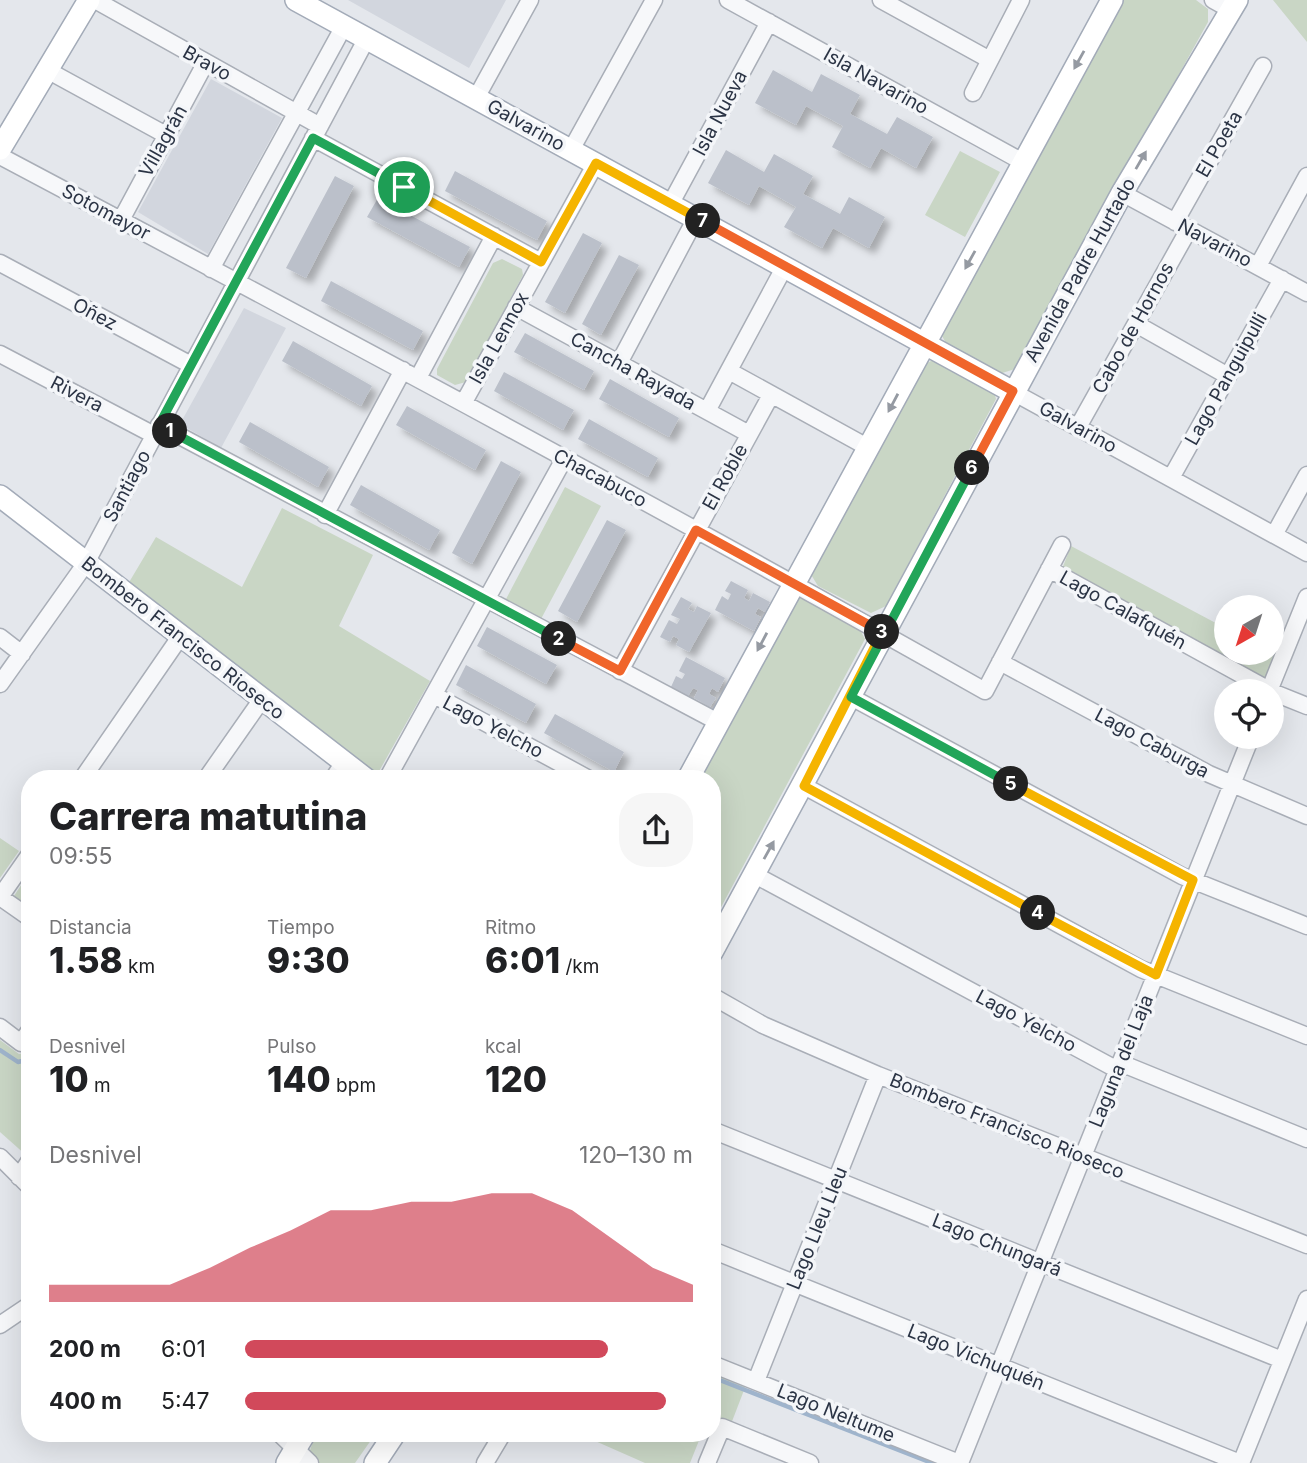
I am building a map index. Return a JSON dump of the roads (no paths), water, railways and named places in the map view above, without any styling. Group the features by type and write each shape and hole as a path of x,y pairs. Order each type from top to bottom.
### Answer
{"main road":[{"path":"0,149 89,0"},
{"name":"Galvarino","path":"296,0 1013,391"},
{"path":"693,770 1112,0"},
{"name":"Avenida Padre Hurtado","path":"721,936 804,786 1013,391 1227,3"},
{"name":"Bombero Francisco Rioseco","path":"0,496 262,699 338,770"},
{"path":"375,1463 389,1442"}],"street":[{"name":"Bravo","path":"94,0 296,113 317,132"},
{"path":"477,97 530,0"},
{"path":"571,150 654,0"},
{"name":"Isla Navarino","path":"728,0 1023,162"},
{"path":"881,0 990,60"},
{"path":"973,93 1021,0"},
{"name":"Isla Nueva","path":"671,203 769,22"},
{"path":"211,268 344,26"},
{"name":"Santiago","path":"0,684 86,563 367,38"},
{"name":"Villagrán","path":"121,220 206,62"},
{"name":"El Poeta","path":"1182,225 1263,66"},
{"path":"47,70 166,135"},
{"path":"317,132 541,262"},
{"name":"Sotomayor","path":"0,156 211,268"},
{"name":"Isla Lennox","path":"464,402 596,163"},
{"path":"1258,267 1307,176"},
{"name":"Navarino","path":"1122,193 1307,293"},
{"path":"619,363 696,218"},
{"name":"Cabo de Hornos","path":"1078,428 1136,324 1182,225"},
{"path":"325,515 495,236"},
{"name":"Oñez","path":"0,263 191,366"},
{"path":"707,411 785,266"},
{"name":"Chacabuco","path":"211,268 794,582 985,691 1000,662"},
{"name":"Lago Panguipulli","path":"1171,478 1282,279"},
{"name":"Cancha Rayada","path":"516,307 749,434"},
{"path":"1136,324 1228,376"},
{"name":"Rivera","path":"0,354 325,515 718,722"},
{"path":"729,371 869,448"},
{"name":"Galvarino","path":"1013,391 1307,553"},
{"name":"El Roble","path":"620,671 771,395"},
{"path":"392,770 564,459"},
{"path":"1274,535 1307,475"},
{"path":"1000,662 1062,545"},
{"name":"Lago Calafquén","path":"1049,569 1248,679"},
{"path":"1275,679 1307,597"},
{"path":"0,637 22,654"},
{"path":"88,770 180,637"},
{"name":"Lago Caburga","path":"1000,662 1231,785 1307,816"},
{"name":"Lago Yelcho","path":"435,695 572,770"},
{"path":"851,697 1193,880 1307,926"},
{"name":"Lago Calafquén","path":"1284,697 1307,706"},
{"path":"212,770 262,699"},
{"name":"Laguna del Laja","path":"959,1463 1246,749"},
{"path":"804,786 1156,975 1307,1035"},
{"path":"21,867 0,897 21,912"},
{"name":"Lago Yelcho","path":"755,875 1114,1068 1128,1066 1307,1139"},
{"name":"Bombero Francisco Rioseco","path":"721,1001 763,1026 878,1075 1307,1245"},
{"path":"0,1027 21,1035"},
{"name":"Lago Lleu Lleu","path":"756,1381 878,1075"},
{"name":"Lago Chungará","path":"721,1134 1282,1360"},
{"path":"0,1157 21,1179"},
{"name":"Lago Vichuquén","path":"721,1254 1241,1463"},
{"path":"1241,1463 1307,1299"},
{"path":"0,1325 21,1311"},
{"name":"Lago Neltume","path":"721,1367 959,1463"},
{"path":"721,1429 722,1427 810,1463"},
{"path":"485,1463 498,1442"},
{"path":"707,1463 716,1442"}],"waterway":[{"path":"0,1050 21,1061"},
{"path":"721,1381 932,1463"}]}
